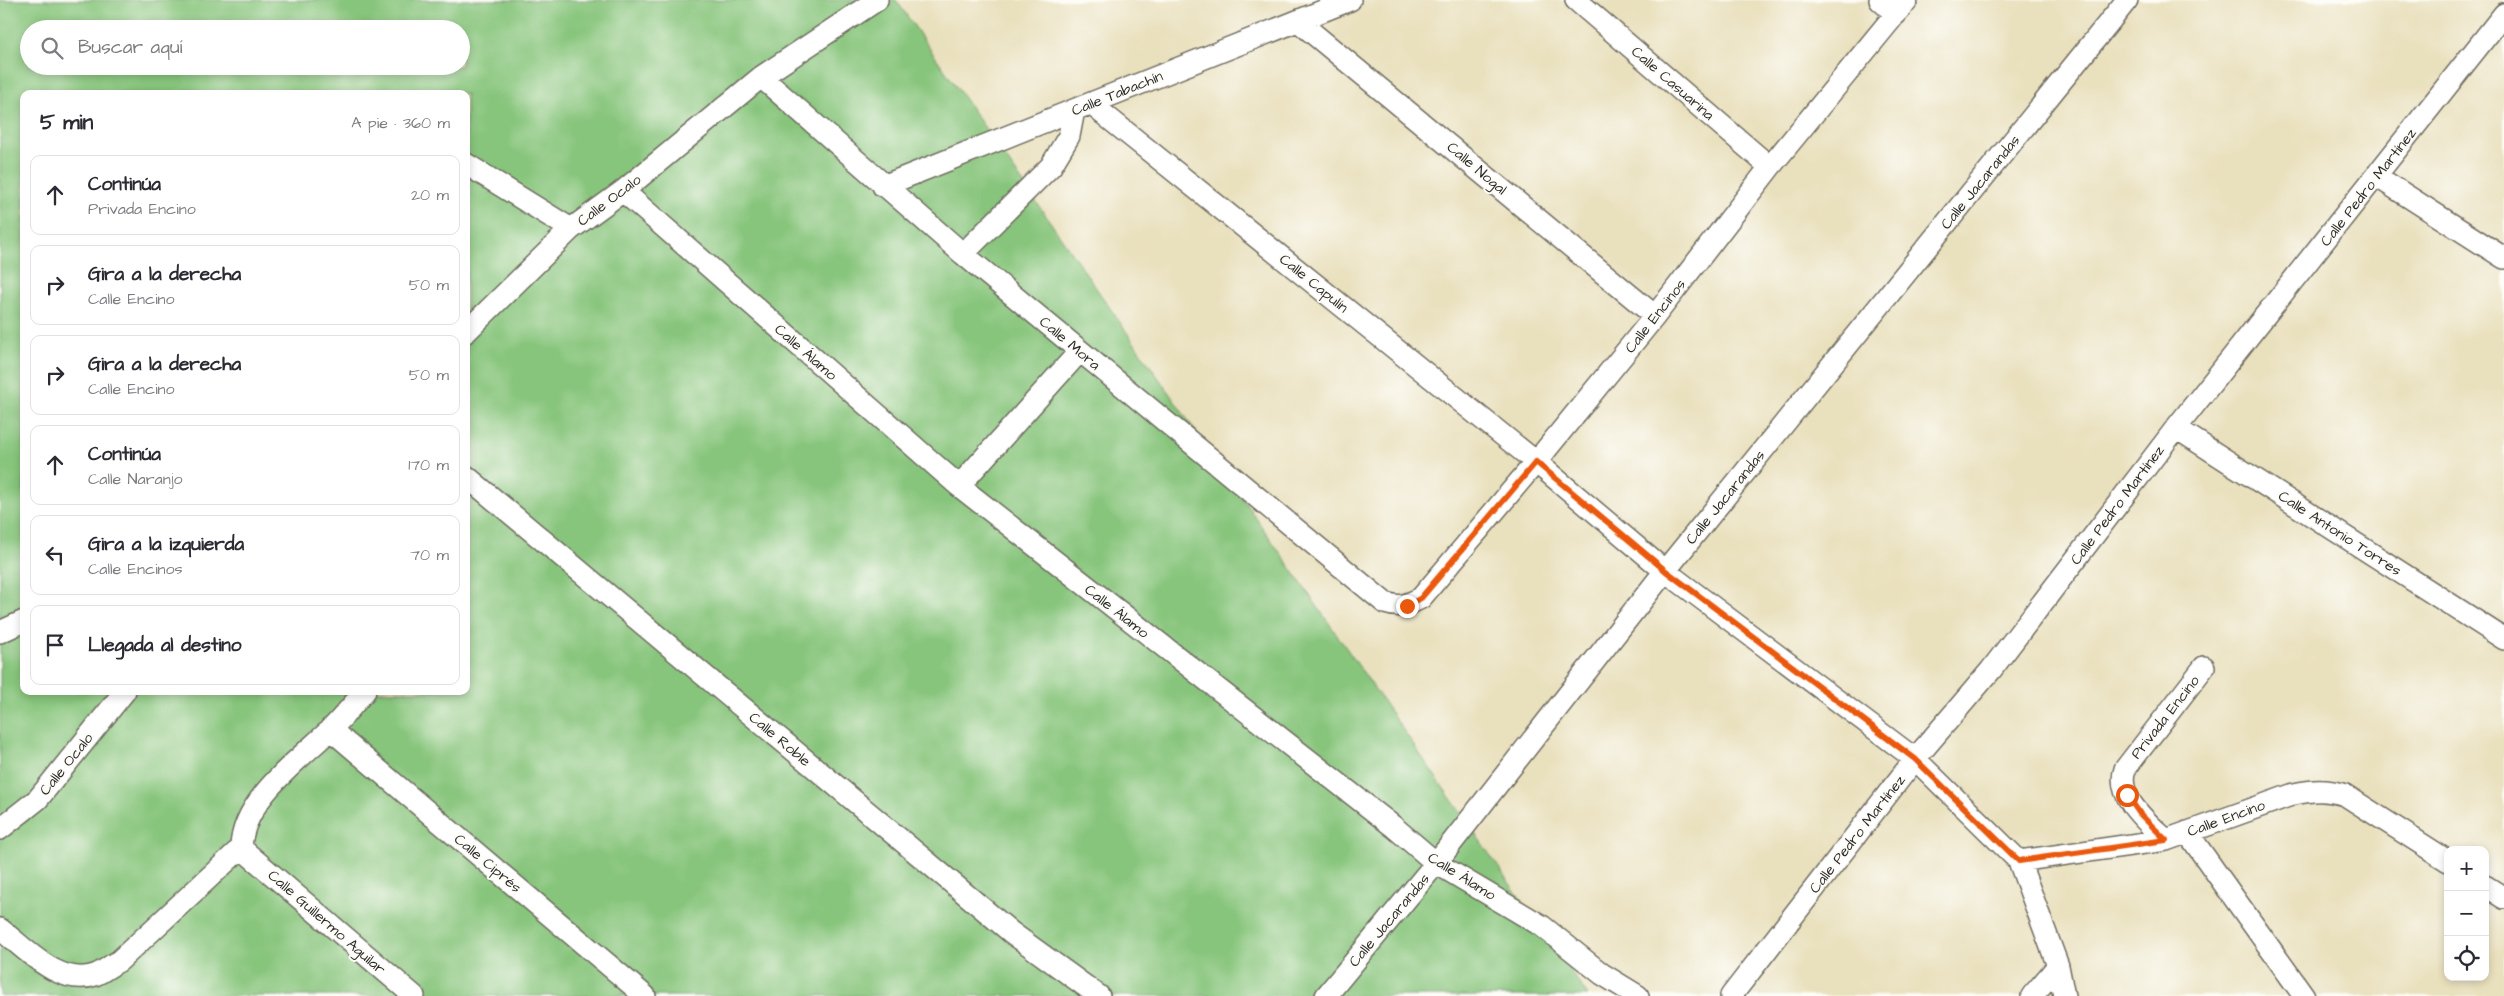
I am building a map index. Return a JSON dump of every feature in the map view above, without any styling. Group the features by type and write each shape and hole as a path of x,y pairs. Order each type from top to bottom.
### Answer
{"street":[{"name":"Calle Tabachín","path":"883,186 1350,0"},
{"name":"Calle Casuarina","path":"1576,0 1770,167"},
{"path":"1880,0 1901,7"},
{"name":"Calle Jacarandas","path":"1326,996 1436,863 1666,571 2127,0"},
{"name":"Calle Ocalo","path":"470,328 571,229 623,191 761,77 867,2"},
{"name":"Calle Encinos","path":"1386,603 1397,607 1407,606 1421,598 1536,462 1655,316 1770,167 1901,7"},
{"name":"Calle Pedro Martínez","path":"1731,996 1915,759 1990,670 2176,428 2504,14"},
{"name":"Calle Nogal","path":"1298,21 1655,316"},
{"name":"Calle Mora","path":"761,77 883,186 963,254 1386,603"},
{"path":"963,254 1052,166 1083,107"},
{"name":"Calle Capulín","path":"1083,107 1536,462 1666,571 1915,759"},
{"path":"470,166 571,229"},
{"path":"2376,176 2504,258"},
{"name":"Calle Álamo","path":"623,191 958,486 1394,826 1436,863 1542,926 1602,974 1638,996"},
{"path":"958,486 1080,351"},
{"name":"Calle Antonio Torres","path":"2176,428 2504,639"},
{"name":"Calle Roble","path":"470,479 1012,933 1099,996"},
{"path":"0,632 20,623"},
{"name":"Privada Encino","path":"2166,840 2140,814 2127,795 2122,777 2124,769 2204,667"},
{"name":"Calle Ocalo","path":"0,829 38,799 123,695"},
{"path":"0,930 57,972 71,978 95,975 119,961 241,848 241,834 246,822 267,790 330,729 361,695"},
{"name":"Calle Ciprés","path":"330,729 632,992"},
{"path":"1915,759 2019,861 2058,966 2064,996"},
{"name":"Calle Encino","path":"2019,861 2166,840 2294,794 2316,790 2331,790 2345,794 2444,859"},
{"path":"2187,832 2304,996"},
{"name":"Calle Guillermo Aguilar","path":"241,848 414,996"},
{"path":"2489,889 2504,898"},
{"path":"2032,996 2058,966"}],"green space":[{"path":"0,0 896,0 1588,996 0,996"}],"route":[{"path":"1407,606 1421,598 1536,462 1666,571 1915,759 2019,861 2166,840 2148,824 2127,795"}]}
